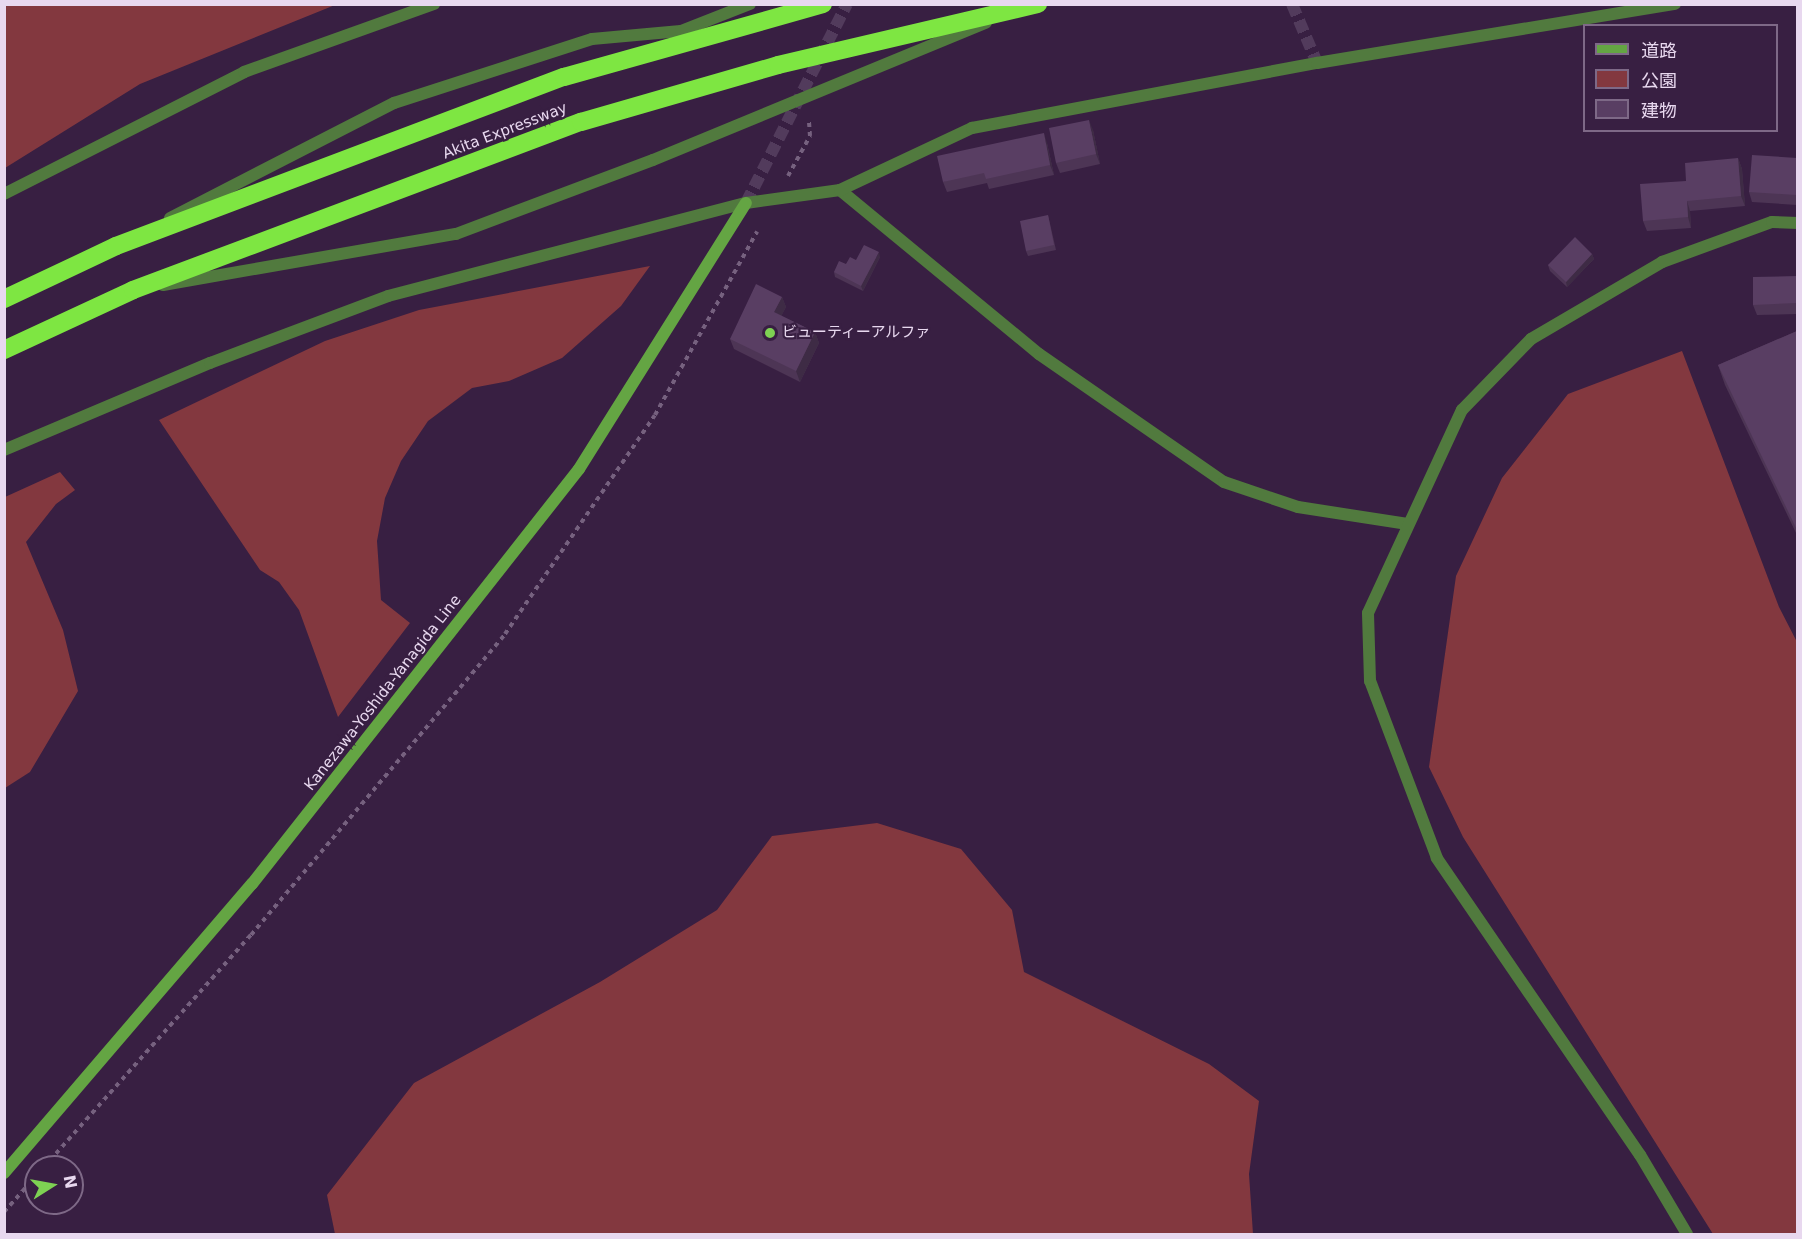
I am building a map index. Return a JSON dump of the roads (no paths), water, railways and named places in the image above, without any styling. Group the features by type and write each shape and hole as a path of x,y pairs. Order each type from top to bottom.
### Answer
{"highway":[{"name":"Akita Expressway","path":"4,299 116,246 564,77 823,4"},
{"name":"Akita Expressway","path":"4,350 133,290 581,122 778,65 1032,6"}],"main road":[{"name":"Kanezawa-Yoshida-Yanagida Line","path":"4,1173 252,884 579,469 746,203"}],"street":[{"path":"4,194 244,72 434,4"},
{"path":"116,246 394,103 592,39 681,31 750,4"},
{"path":"4,450 210,363 388,296 746,203 840,190 972,128 1317,63 1675,4"},
{"path":"133,290 456,234 653,160 1032,6"},
{"path":"840,190 1039,354 1224,482 1298,507 1408,524"},
{"path":"1687,1234 1640,1155 1437,858 1370,681 1368,613 1462,410 1532,339 1662,262 1772,222 1797,224"}],"tunnel":[{"path":"746,203 847,4"},
{"path":"1292,4 1317,63"}],"place":[{"name":"ビューティーアルファ","path":"770,333"}]}
